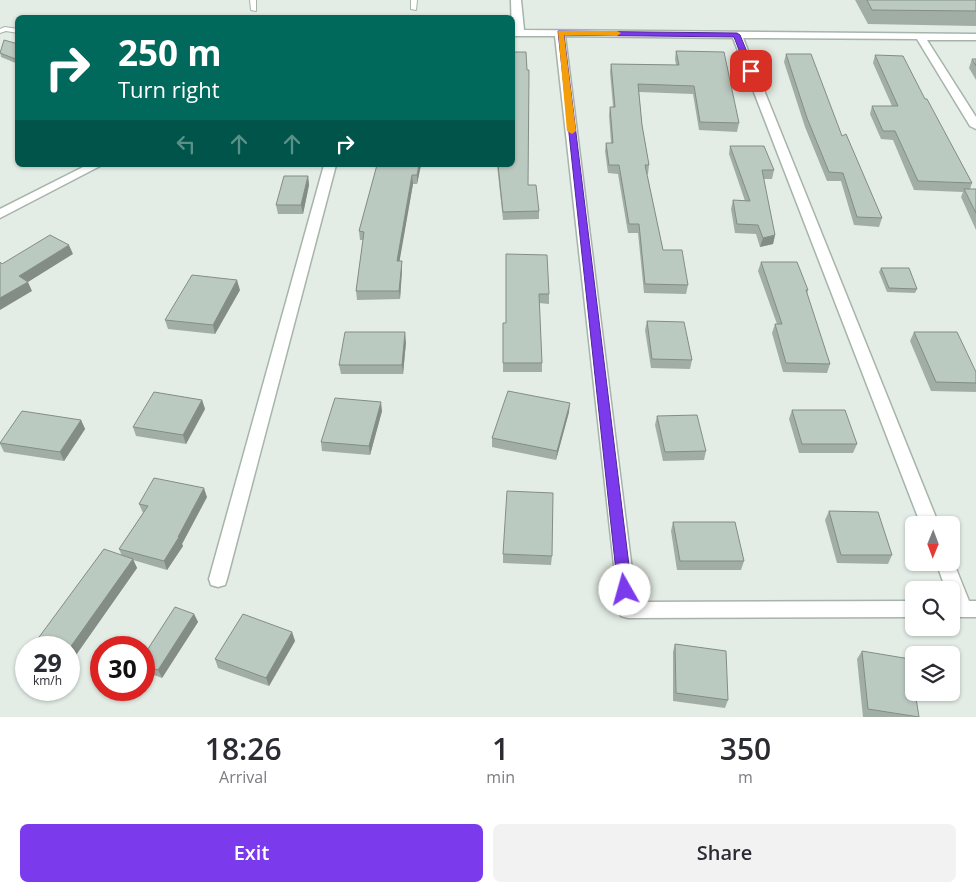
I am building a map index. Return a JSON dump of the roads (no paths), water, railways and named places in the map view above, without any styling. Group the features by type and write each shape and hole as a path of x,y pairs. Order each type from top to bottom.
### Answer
{"street":[{"path":"516,0 516,33 976,37"},
{"path":"560,33 628,610 905,609"},
{"path":"737,35 926,516"},
{"path":"920,37 976,126"},
{"path":"0,214 92,167"},
{"path":"218,579 329,167"},
{"path":"948,571 963,609"}],"lane":[{"path":"253,0 254,10"},
{"path":"414,0 414,9"},
{"path":"2,30 15,31"}]}
